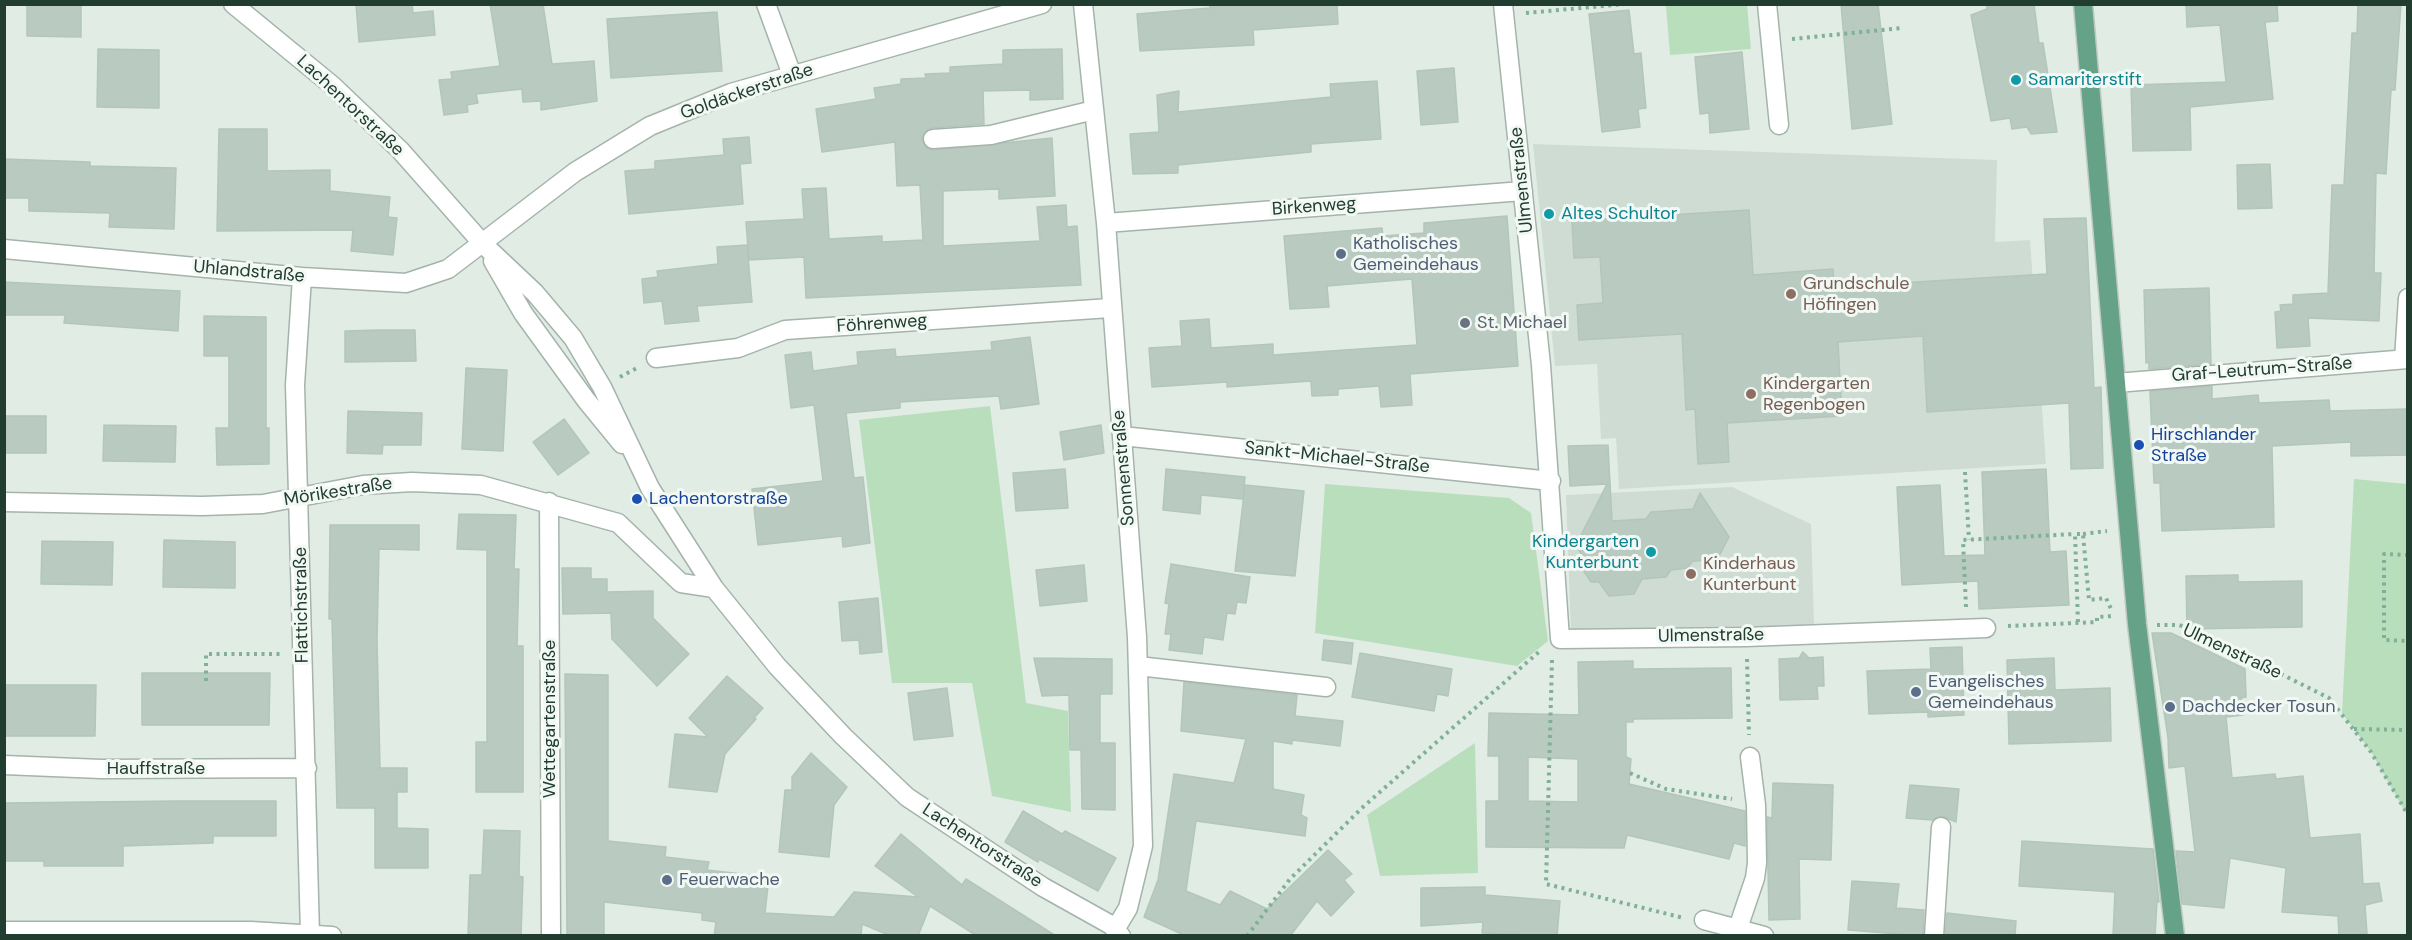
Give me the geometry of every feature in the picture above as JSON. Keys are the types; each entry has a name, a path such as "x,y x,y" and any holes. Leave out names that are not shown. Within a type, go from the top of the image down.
{"main road":[{"path":"2082,4 2137,624 2175,936"}],"street":[{"name":"Lachentorstraße","path":"232,4 333,86 400,150 483,244 535,293 573,338 602,387 653,493 714,588 777,666 843,736 907,796 1044,888 1118,932"},
{"path":"766,4 792,75"},
{"name":"Goldäckerstraße","path":"483,244 575,172 650,126 731,93 1042,4"},
{"name":"Sonnenstraße","path":"1083,4 1106,224 1110,308 1122,436 1138,666 1143,846 1128,908 1118,932"},
{"path":"1767,4 1779,125"},
{"name":"Ulmenstraße","path":"1504,10 1551,481 1560,639 1746,637 1986,628"},
{"path":"933,139 990,135 1094,110"},
{"name":"Birkenweg","path":"1106,224 1522,191"},
{"name":"Lachentorstraße","path":"483,244 523,313 586,399 636,458"},
{"name":"Uhlandstraße","path":"4,249 302,277 406,283 448,269 483,244"},
{"name":"Flattichstraße","path":"302,277 295,385 300,497 310,934"},
{"path":"2406,359 2408,298"},
{"name":"Föhrenweg","path":"649,361 738,348 785,330 1110,308"},
{"name":"Graf-Leutrum-Straße","path":"2116,382 2406,359"},
{"name":"Sankt-Michael-Straße","path":"1122,436 1551,481"},
{"name":"Mörikestraße","path":"4,502 202,506 263,504 363,485 412,482 481,485 618,523 681,583 714,588"},
{"name":"Wettegartenstraße","path":"549,502 551,936"},
{"path":"1138,666 1326,687"},
{"path":"1738,928 1755,878 1757,863 1756,806 1750,757"},
{"name":"Hauffstraße","path":"4,765 101,769 307,768"},
{"path":"1934,936 1941,827"},
{"path":"1704,920 1764,936"},
{"path":"4,931 332,936"}],"path":[{"path":"570,4 595,4"},
{"path":"1504,10 1625,4"},
{"path":"1770,41 1902,28"},
{"path":"616,379 649,361"},
{"path":"1965,472 1969,540"},
{"path":"2075,534 2078,622"},
{"path":"1967,628 1963,540 2084,534 2089,600 2106,598 2114,616 2097,616 2097,622 1986,628"},
{"path":"2408,555 2384,554 2384,640 2408,641"},
{"name":"Ulmenstraße","path":"2114,616 2114,623 2179,626 2191,629 2329,698 2371,752 2408,815"},
{"path":"1560,639 1552,658 1546,884 1691,919 1704,920"},
{"path":"1247,936 1290,879 1363,807 1546,647 1560,639"},
{"path":"206,681 206,654 304,654"},
{"path":"1746,657 1749,728"},
{"path":"2353,729 2408,730"},
{"path":"1630,773 1666,789 1729,798"}],"shaded area":[{"name":"Grundschule Höfingen","path":"1533,144 1997,160 1995,242 2030,240 2046,464 1619,489 1616,438 1601,439 1597,364 1555,366"},
{"name":"Kinderhaus Kunterbunt","path":"1732,487 1811,524 1814,625 1571,633 1566,495"}],"green space":[{"path":"1747,5 1751,49 1670,55 1666,6"},
{"path":"990,406 1026,703 1068,711 1071,812 992,796 972,683 892,683 859,420"},
{"path":"2354,479 2407,484 2407,815 2371,752 2342,713"},
{"path":"1325,484 1509,498 1531,513 1548,641 1517,666 1315,633"},
{"path":"1475,743 1478,873 1380,876 1367,815"}],"building":[{"path":"27,4 81,4 81,37 27,36"},
{"path":"356,4 412,4 413,13 433,11 435,35 359,42"},
{"path":"490,4 543,4 552,64 594,61 597,101 541,110 541,101 523,102 522,89 476,94 478,103 467,105 468,112 444,115 439,80 452,79 451,72 500,66"},
{"path":"1210,4 1337,4 1338,24 1253,30 1254,45 1140,51 1137,14 1210,8"},
{"path":"1841,4 1878,4 1892,124 1852,129"},
{"name":"Samariterstift","path":"1987,4 2034,4 2039,43 2043,43 2057,132 2031,134 2027,127 2012,129 2010,118 1991,121 1971,15 1987,9"},
{"path":"2186,4 2277,4 2278,21 2265,22 2273,99 2190,107 2191,150 2133,151 2131,85 2226,82 2220,25 2187,27"},
{"path":"2358,4 2401,4 2395,90 2391,90 2386,174 2376,173 2374,273 2381,273 2379,321 2308,318 2310,346 2277,348 2275,312 2281,311 2280,305 2293,304 2293,295 2328,293 2332,185 2344,185 2352,33 2357,33"},
{"path":"1629,10 1634,54 1641,53 1646,108 1638,109 1640,127 1602,132 1589,14"},
{"path":"717,12 722,71 611,78 607,19"},
{"path":"98,49 159,50 159,108 97,107"},
{"path":"1062,49 1063,99 1030,100 1030,90 983,91 984,124 932,128 923,134 922,140 928,149 934,150 1052,138 1055,196 999,199 999,189 943,191 943,246 1040,241 1037,207 1066,205 1067,227 1077,226 1081,285 806,298 804,257 749,260 746,222 804,219 802,189 826,188 829,239 882,236 882,242 923,240 920,185 897,186 895,142 822,152 816,109 876,99 874,88 901,84 901,79 926,78 925,74 950,73 950,67 1003,64 1003,50"},
{"path":"1742,52 1749,129 1710,133 1709,113 1700,114 1695,57"},
{"path":"1454,68 1458,122 1421,125 1417,71"},
{"path":"1377,81 1381,139 1311,144 1311,152 1178,165 1178,173 1133,174 1130,134 1159,132 1157,95 1179,91 1178,112 1331,97 1330,84"},
{"path":"219,129 267,129 267,171 330,170 330,191 390,197 388,217 397,218 393,255 351,251 353,230 217,231"},
{"path":"749,137 751,163 740,164 743,204 629,214 625,171 655,169 655,161 724,155 723,139"},
{"path":"4,159 90,162 90,166 176,168 174,229 109,227 110,213 29,211 29,198 4,198"},
{"path":"2270,164 2272,208 2238,209 2237,165"},
{"path":"1749,210 1753,275 1833,269 1834,287 2047,274 2044,219 2086,218 2094,388 2101,387 2103,468 2071,469 2069,403 1927,412 1923,336 1838,342 1842,416 1727,423 1729,462 1698,464 1695,409 1686,410 1682,334 1579,340 1577,305 1603,303 1600,257 1574,258 1572,221"},
{"path":"1507,216 1518,366 1410,374 1412,405 1381,407 1379,386 1338,389 1338,395 1312,396 1311,381 1227,387 1227,382 1152,387 1149,348 1182,346 1180,321 1209,319 1211,348 1273,344 1273,355 1417,345 1412,279 1327,286 1329,307 1290,309 1284,236 1382,228 1383,236 1424,233 1424,223"},
{"path":"747,245 752,302 697,306 699,321 665,324 662,301 644,303 642,279 658,277 657,271 718,264 717,247"},
{"path":"4,282 180,291 178,331 64,323 65,315 4,315"},
{"path":"2209,288 2211,364 2149,369 2149,362 2146,363 2144,290"},
{"path":"204,316 266,317 266,428 269,428 269,464 217,465 216,428 229,428 229,356 204,356"},
{"path":"415,330 416,361 345,362 345,331"},
{"path":"1030,337 1039,404 1001,409 999,396 900,402 900,408 846,413 854,478 863,477 870,543 843,547 842,536 758,545 752,489 823,481 814,405 791,408 785,355 811,352 813,371 858,365 857,352 895,349 896,357 992,350 991,342"},
{"path":"466,368 507,370 503,451 462,449"},
{"path":"2212,386 2212,399 2258,395 2259,403 2329,400 2330,411 2408,409 2408,455 2351,456 2351,442 2272,446 2274,527 2162,531 2160,483 2154,483 2150,391"},
{"path":"348,411 422,413 421,445 383,445 382,454 347,453"},
{"path":"4,416 46,416 46,453 4,453"},
{"path":"564,419 589,453 558,475 533,442"},
{"path":"104,425 176,426 175,462 103,461"},
{"path":"1101,425 1104,453 1064,460 1060,432"},
{"name":"Kindergarten Kunterbunt","path":"1608,445 1612,521 1646,519 1651,512 1693,509 1700,493 1729,537 1717,560 1693,561 1687,568 1671,570 1666,577 1642,579 1634,594 1609,596 1599,582 1591,582 1581,567 1584,559 1576,545 1607,484 1570,486 1568,446"},
{"path":"1065,469 1068,508 1016,511 1013,473"},
{"path":"1166,469 1245,477 1243,499 1201,495 1200,514 1163,510"},
{"path":"2046,469 2050,552 2066,551 2069,605 1979,609 1978,581 1902,585 1897,487 1940,485 1944,556 1985,555 1982,472"},
{"path":"1245,485 1304,491 1295,576 1235,571"},
{"path":"459,514 516,515 514,569 519,569 517,646 523,646 523,792 476,792 476,742 487,742 487,550 457,549"},
{"path":"330,525 419,525 419,550 379,549 377,640 380,768 407,768 407,792 397,792 397,828 428,829 428,868 375,868 375,808 337,808 332,619 329,619"},
{"path":"164,540 235,542 235,588 163,587"},
{"path":"42,541 113,542 112,585 41,584"},
{"path":"1171,564 1250,577 1246,603 1237,602 1235,614 1227,613 1223,640 1204,637 1202,654 1169,650 1171,634 1165,634 1169,604 1165,603"},
{"path":"1084,565 1087,601 1040,606 1036,570"},
{"path":"562,568 591,568 591,579 607,579 607,592 653,591 653,618 689,654 657,686 612,639 611,613 563,614"},
{"path":"2238,575 2238,582 2302,581 2302,627 2187,629 2186,576"},
{"path":"878,598 882,652 860,654 859,640 842,641 839,602"},
{"path":"2152,633 2171,633 2245,669 2246,697 2241,698 2243,715 2226,717 2232,778 2275,774 2276,779 2303,776 2310,838 2360,834 2363,884 2379,883 2382,901 2365,905 2367,934 2339,936 2338,916 2282,912 2286,868 2230,858 2224,908 2182,904 2176,851 2195,852 2185,766 2169,768 2168,738"},
{"path":"1324,640 1353,643 1351,664 1322,660"},
{"name":"Evangelisches Gemeindehaus","path":"1962,647 1964,715 1928,717 1928,712 1869,714 1867,671 1931,669 1930,648"},
{"path":"1803,652 1809,658 1823,657 1824,686 1817,686 1818,699 1780,700 1779,659 1799,658"},
{"path":"1360,653 1452,669 1448,696 1437,694 1434,711 1352,697"},
{"path":"1034,658 1112,659 1112,694 1100,694 1100,743 1115,743 1115,810 1082,809 1081,750 1070,750 1069,695 1042,696"},
{"path":"2054,658 2055,690 2110,688 2111,741 2009,744 2007,660"},
{"path":"1633,661 1633,669 1731,668 1732,718 1633,719 1633,722 1626,722 1626,757 1631,759 1629,784 1745,811 1745,846 1734,843 1729,859 1627,835 1624,848 1486,847 1486,801 1499,801 1499,756 1488,756 1489,713 1579,715 1578,662","holes":["1528,757 1578,759 1578,802 1528,801"]},
{"path":"142,673 270,673 269,725 142,725"},
{"path":"565,674 608,675 608,841 666,847 665,857 709,862 707,870 769,877 765,913 834,917 854,892 918,897 875,866 901,834 962,885 966,879 1056,936 977,936 930,906 918,936 891,936 862,924 861,936 714,936 716,922 702,920 702,913 604,902 604,936 567,936"},
{"path":"727,676 763,708 725,754 717,792 669,787 675,734 708,737 689,718"},
{"path":"1184,682 1297,695 1295,716 1343,721 1340,746 1292,740 1292,744 1273,741 1273,789 1304,795 1301,815 1307,818 1305,836 1196,821 1186,891 1220,905 1230,891 1267,909 1328,850 1352,874 1344,880 1354,892 1331,916 1317,901 1290,936 1186,936 1144,917 1158,880 1174,774 1234,783 1246,739 1181,731"},
{"path":"4,685 96,685 95,736 4,736"},
{"path":"947,688 953,736 914,740 908,693"},
{"path":"811,753 847,787 834,805 829,857 779,852 785,790 792,790 792,777"},
{"path":"1773,783 1833,785 1831,860 1799,859 1800,919 1769,920 1767,817 1772,818"},
{"path":"1910,785 1959,789 1956,822 1942,816 1932,820 1906,818"},
{"path":"276,801 276,836 213,836 213,843 123,846 123,866 44,866 44,861 4,861 4,803"},
{"path":"1023,811 1062,834 1065,831 1116,858 1098,891 1039,859 1038,862 1005,842"},
{"path":"484,830 520,831 519,876 523,877 521,936 468,936 470,875 482,875"},
{"path":"2022,841 2153,849 2159,902 2157,901 2155,936 2113,936 2115,892 2019,886"},
{"path":"1852,881 1899,884 1896,908 1924,910 1923,936 1848,930"},
{"path":"1485,887 1485,895 1560,901 1557,936 1482,933 1483,922 1421,926 1421,888"},
{"path":"1947,913 2016,921 2015,936 1945,936"}],"place":[{"name":"Samariterstift","path":"2016,80"},
{"name":"Altes Schultor","path":"1549,214"},
{"name":"Katholisches Gemeindehaus","path":"1341,254"},
{"name":"Grundschule Höfingen","path":"1791,294"},
{"name":"St. Michael","path":"1465,323"},
{"name":"Kindergarten Regenbogen","path":"1751,394"},
{"name":"Hirschlander Straße","path":"2139,445"},
{"name":"Lachentorstraße","path":"637,499"},
{"name":"Kindergarten Kunterbunt","path":"1651,552"},
{"name":"Kinderhaus Kunterbunt","path":"1691,574"},
{"name":"Evangelisches Gemeindehaus","path":"1916,692"},
{"name":"Dachdecker Tosun","path":"2170,707"},
{"name":"Feuerwache","path":"667,880"}]}
